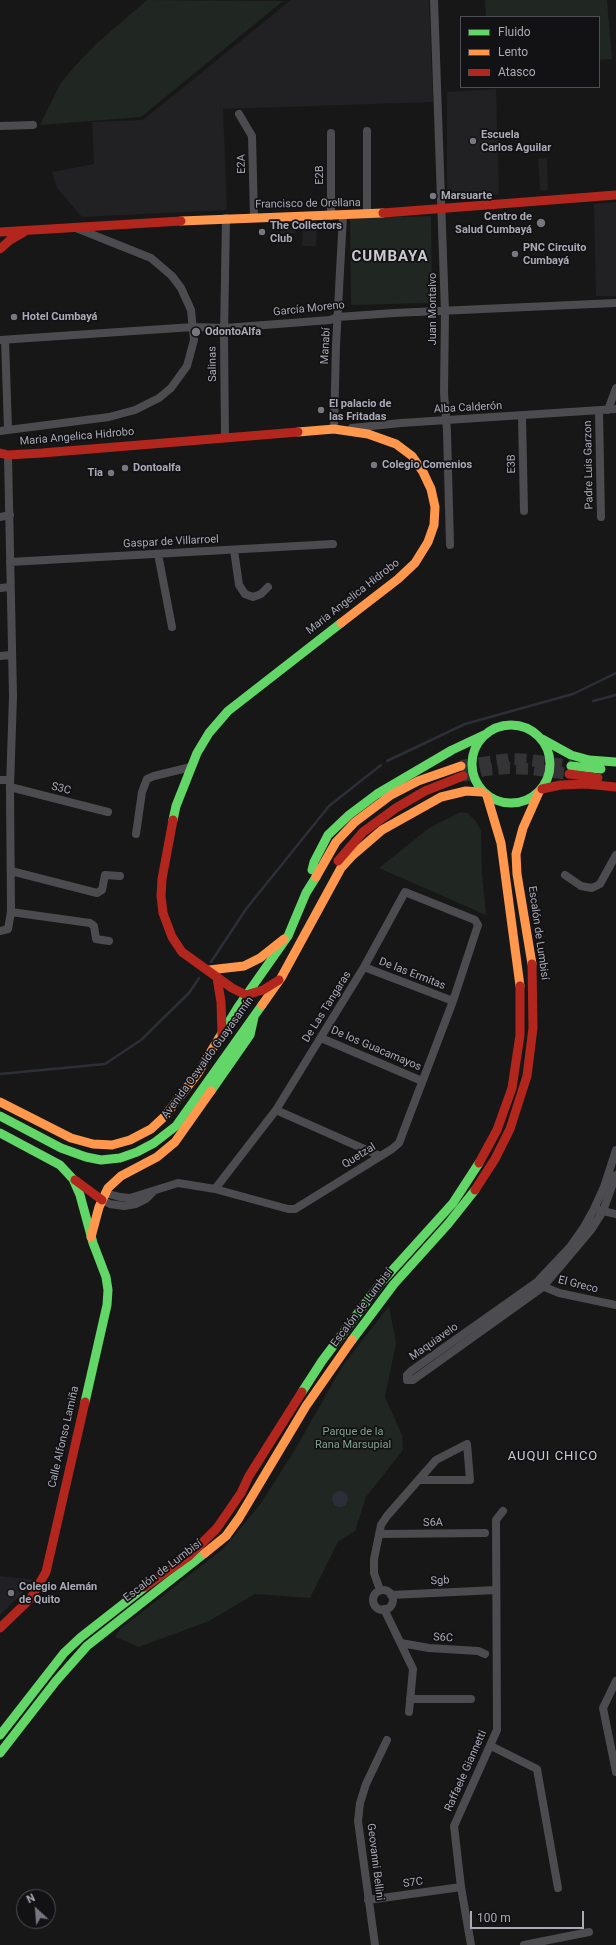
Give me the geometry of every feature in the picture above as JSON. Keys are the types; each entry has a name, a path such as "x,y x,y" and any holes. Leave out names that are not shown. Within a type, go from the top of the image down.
{"main road":[{"name":"Francisco de Orellana","path":"0,232 226,218 343,216 616,195"},
{"path":"0,249 10,240 26,231 34,230"},
{"name":"Maria Angelica Hidrobo","path":"4,454 337,430 381,437 396,444 412,456 423,472 431,489 435,507 434,525 428,542 415,563 398,579 228,711 209,733 197,753 176,806 162,878 161,896 166,925 182,952 217,978 246,995"},
{"path":"540,737 546,746 550,757 548,779 540,790 530,799 520,803 508,804 497,801 485,794 475,781 472,769 472,756 477,744 486,734 503,726 513,725 523,727 571,755 589,760 616,762"},
{"name":"Avenida Oswaldo Guayasamín","path":"306,893 314,862 328,835 349,815 377,794 438,758 486,734"},
{"name":"Avenida Oswaldo Guayasamín","path":"0,1102 71,1138 93,1144 112,1145 130,1140 151,1129 165,1116 198,1073 246,995 288,936 306,893 336,842 355,822 391,795 418,781 461,766"},
{"path":"616,770 570,770 616,780"},
{"name":"Avenida Oswaldo Guayasamín","path":"323,899 337,862 363,832 396,808 425,791 463,776"},
{"path":"540,790 562,785 586,784 616,787"},
{"name":"Escalón de Lumbisí","path":"0,1753 56,1681 88,1646 141,1602 177,1577 226,1536 239,1518 306,1406 332,1367 394,1284 474,1192 496,1159 510,1129 520,1102 527,1076 533,1028 533,973 517,874 516,854 523,828 540,790"},
{"name":"Avenida Oswaldo Guayasamín","path":"0,1116 61,1148 86,1158 101,1160 120,1158 138,1152 154,1142 176,1126 281,978 341,868 353,855 382,830 441,797 466,792 485,794"},
{"name":"Escalón de Lumbisí","path":"0,1735 64,1654 81,1637 124,1602 189,1556 217,1528 241,1493 249,1476 322,1361 379,1285 453,1203 472,1176 497,1130 512,1088 520,1035 520,976 501,843 485,794"},
{"path":"208,970 228,969 244,966 260,958 288,936"},
{"path":"217,978 221,1002 222,1034"},
{"path":"246,995 263,990 281,978"},
{"path":"91,1238 104,1196 121,1176 157,1156 175,1142 250,1035 254,1014"},
{"name":"Calle Alfonso Lamiña","path":"0,1133 60,1165 87,1190 104,1196"},
{"name":"Calle Alfonso Lamiña","path":"0,1628 31,1598 46,1572 107,1304 108,1284 91,1238 80,1195 73,1178"}],"street":[{"name":"Juan Montalvo","path":"434,0 442,208 445,312 444,393 451,515 450,545"},
{"name":"E2A","path":"239,114 252,136 254,217"},
{"path":"0,126 34,125"},
{"path":"366,214 367,131"},
{"name":"E2B","path":"331,133 331,216"},
{"name":"Manabí","path":"337,430 338,317 343,216"},
{"name":"Salinas","path":"226,218 226,438"},
{"path":"3,340 4,430 109,416 135,410 148,404 171,388 187,366 192,353 194,327 191,310 181,288 163,267 145,255 76,228"},
{"name":"García Moreno","path":"3,340 194,327 225,328 330,320 338,317 394,313 445,312 616,303"},
{"name":"Padre Luis Garzon","path":"612,410 616,388"},
{"name":"Alba Calderón","path":"337,430 446,420 612,410"},
{"name":"Padre Luis Garzon","path":"599,411 601,518"},
{"name":"E3B","path":"522,416 524,511"},
{"path":"0,931 8,929 11,912 10,783 13,696 11,655 10,515 4,454"},
{"path":"0,517 10,515"},
{"name":"Gaspar de Villarroel","path":"10,562 333,544"},
{"path":"234,550 239,585 245,594 253,597 261,594 268,587"},
{"path":"158,554 172,627"},
{"path":"0,588 10,587"},
{"path":"0,656 11,655"},
{"path":"136,834 142,792 147,779 191,767"},
{"name":"S3C","path":"0,780 108,812"},
{"path":"565,875 581,886 592,888 600,884 616,855"},
{"path":"11,871 97,893 102,890 105,875 120,876"},
{"name":"De Las Tangaras","path":"216,1190 276,1110 364,968 405,892 475,920"},
{"path":"11,912 90,923 94,926 96,939 109,941"},
{"name":"Quetzal","path":"104,1196 117,1205 136,1204 146,1199 152,1192 169,1184 178,1183 216,1190 288,1209 295,1209 392,1149 398,1143 453,1001 478,925 475,920"},
{"name":"De las Ermitas","path":"364,968 453,1001"},
{"name":"De los Guacamayos","path":"321,1038 422,1081"},
{"path":"276,1110 380,1156"},
{"name":"Maquiavelo","path":"616,1150 604,1187 584,1227 540,1285 411,1371 407,1375 407,1380 413,1380 540,1285 577,1249 603,1211 616,1175"},
{"path":"594,1209 616,1214"},
{"name":"El Greco","path":"540,1285 559,1293 616,1305"},
{"path":"380,1590 374,1573 374,1559 382,1525 387,1516 436,1460 467,1444 470,1480 420,1480"},
{"name":"Raffaele Giannetti","path":"471,1945 460,1887 454,1826 497,1730 492,1590 496,1520 502,1511"},
{"name":"S6A","path":"380,1534 485,1533"},
{"path":"380,1590 387,1591 391,1595 392,1604 384,1609 378,1608 373,1603 373,1596 380,1590"},
{"name":"Sgb","path":"391,1595 492,1590"},
{"path":"384,1609 413,1669 408,1712"},
{"name":"S6C","path":"400,1643 429,1648 478,1651 484,1654"},
{"path":"616,1681 604,1708 616,1772"},
{"path":"410,1699 471,1699"},
{"name":"Geovanni Bellini","path":"375,1945 358,1815 366,1784 387,1740"},
{"path":"491,1746 537,1769 558,1888"},
{"name":"S7C","path":"368,1900 460,1887"},
{"path":"524,1945 589,1932"}],"shaded area":[{"path":"291,0 429,0 433,102 223,109 227,210 82,217 57,188 52,172 94,164 92,122 143,120"},
{"name":"Escuela Carlos Aguilar","path":"496,89 499,194 453,197 447,190 447,92"},
{"path":"547,158 548,190 540,190 538,159"},
{"path":"616,202 616,296 596,296 594,204"},
{"path":"296,220 296,233 280,234 280,221"},
{"path":"303,221 317,221 316,246 302,246"},
{"path":"340,1491 347,1496 348,1499 343,1506 340,1507 333,1502 332,1499 337,1492"},
{"name":"Colegio Alemán de Quito","path":"0,1576 36,1580 0,1615"}],"green space":[{"path":"147,0 283,1 141,117 40,125 60,84 75,66 96,44"},
{"path":"485,0 607,0 612,59 600,60 600,16 486,16"},
{"path":"431,216 432,303 351,305 350,218"},
{"path":"461,812 468,813 477,823 481,831 482,874 486,915 379,868 429,828"},
{"name":"Parque de la Rana Marsupial","path":"389,1306 396,1343 385,1397 402,1435 403,1450 366,1497 355,1531 338,1542 310,1598 255,1594 209,1621 139,1647 115,1637 120,1629 223,1549 259,1506 293,1453 343,1365"}],"waterway":[{"path":"387,761 465,724 573,694 616,673"},
{"path":"593,701 616,695"},
{"path":"211,962 246,909 329,806 381,765"},
{"path":"0,1074 105,1064 141,1040 189,993 199,978"}],"tunnel":[{"path":"461,766 509,759 531,760 571,766"},
{"path":"463,776 485,770 508,768 531,769 569,774"}],"traffic: fast":[{"path":"173,820 176,806 197,753 209,733 228,711 341,623"},
{"path":"511,725 526,728 539,736 547,749 550,764 547,779 539,792 526,800 511,803 496,800 483,792 475,779 472,764 475,749 483,736 496,728 511,725"},
{"path":"312,870 314,862 328,835 349,815 377,794 452,750 486,734"},
{"path":"542,739 571,755 589,760 616,762"},
{"path":"571,766 601,769"},
{"path":"219,1038 238,1007 288,936 306,893 316,877"},
{"path":"0,1116 61,1148 86,1157 101,1160 120,1158 137,1152 154,1143 176,1126 262,1005"},
{"path":"211,1091 250,1035 254,1017"},
{"path":"0,1133 60,1165 73,1179 80,1195 93,1243 106,1277 108,1290 107,1305 85,1402"},
{"path":"302,1392 322,1361 379,1285 453,1203 479,1163"},
{"path":"352,1340 394,1284 448,1224 475,1190"},
{"path":"0,1753 56,1681 87,1646 205,1553"},
{"path":"0,1735 64,1653 81,1637 145,1587"}],"traffic: slow":[{"path":"181,221 383,213"},
{"path":"298,432 334,429 368,434 396,444 412,456 423,472 431,489 435,507 434,525 428,542 415,563 398,579 341,623"},
{"path":"316,877 336,842 355,822 391,795 418,781 461,766"},
{"path":"262,1005 281,978 341,868 353,855 382,830 441,797 466,791 482,792"},
{"path":"532,964 517,874 516,854 523,828 539,792"},
{"path":"487,796 501,843 520,986"},
{"path":"209,970 244,966 260,958 284,939"},
{"path":"0,1102 71,1138 93,1144 112,1145 130,1140 151,1129 165,1116 198,1073 219,1038"},
{"path":"91,1237 99,1207 108,1188 121,1176 157,1157 175,1142 211,1091"},
{"path":"205,1553 226,1536 239,1518 306,1406 352,1340"}],"traffic: jam":[{"path":"383,213 616,195"},
{"path":"0,232 181,221"},
{"path":"0,249 10,240 24,232"},
{"path":"0,453 8,455 42,453 298,432"},
{"path":"569,774 598,778"},
{"path":"338,861 363,832 396,808 425,791 463,776"},
{"path":"542,789 561,785 586,784 616,787"},
{"path":"173,820 162,879 161,896 163,913 172,937 182,952 232,988 246,995 263,990 279,980"},
{"path":"475,1190 495,1159 510,1129 527,1076 533,1028 532,964"},
{"path":"217,978 221,1002 222,1034"},
{"path":"479,1163 497,1130 512,1088 520,1035 520,986"},
{"path":"75,1180 102,1200"},
{"path":"145,1587 189,1556 217,1528 241,1493 249,1476 302,1392"},
{"path":"0,1628 31,1598 46,1572 85,1402"}],"place":[{"name":"Escuela Carlos Aguilar","path":"473,141"},
{"name":"Marsuarte","path":"433,196"},
{"name":"Centro de Salud Cumbayá","path":"541,223"},
{"name":"The Collectors Club","path":"262,232"},
{"name":"PNC Circuito Cumbayá","path":"515,254"},
{"name":"Hotel Cumbayá","path":"14,317"},
{"name":"OdontoAlfa","path":"196,332"},
{"name":"El palacio de las Fritadas","path":"321,410"},
{"name":"Colegio Comenios","path":"374,465"},
{"name":"Dontoalfa","path":"125,468"},
{"name":"Tia","path":"111,473"},
{"name":"Colegio Alemán de Quito","path":"11,1593"}],"district":[{"name":"CUMBAYA","path":"390,257"},
{"name":"AUQUI CHICO","path":"553,1457"}]}
